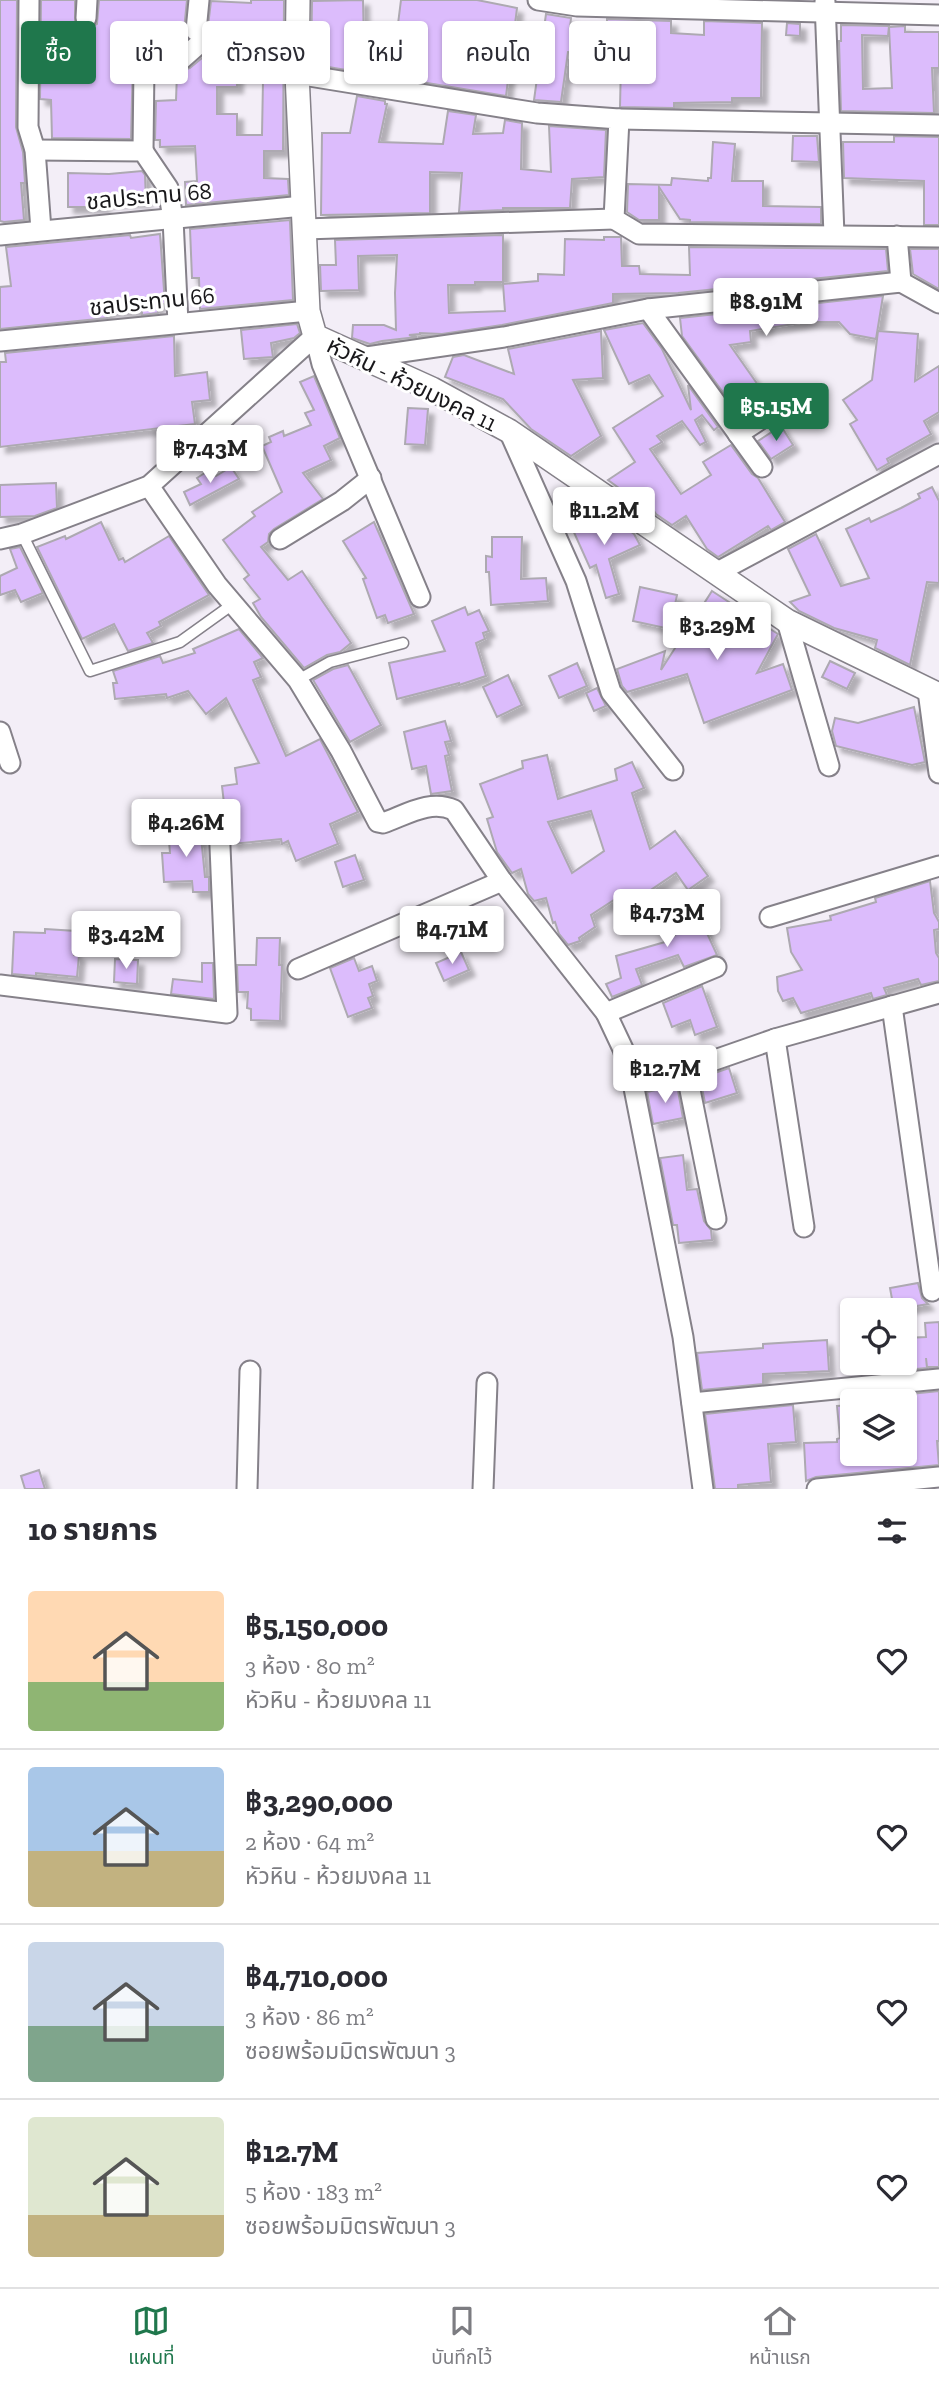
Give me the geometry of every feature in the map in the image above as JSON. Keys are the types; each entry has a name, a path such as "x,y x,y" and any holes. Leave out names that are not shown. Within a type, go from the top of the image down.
{"street":[{"path":"29,0 28,127 35,150 41,230"},
{"path":"178,323 173,219 168,188 143,151 144,65 150,69 181,59 197,37 200,0"},
{"name":"หัวหิน - ห้วยมงคล 11","path":"298,0 298,21"},
{"path":"538,0 577,6 826,7 939,15"},
{"path":"826,7 828,124 834,235"},
{"path":"330,79 537,113 619,119 939,125"},
{"name":"หัวหิน - ห้วยมงคล 11","path":"297,84 308,311 315,335 432,389 509,431 787,621 934,693"},
{"path":"614,219 619,119"},
{"path":"35,150 143,151"},
{"name":"ชลประทาน 68","path":"0,235 303,206"},
{"path":"305,229 614,219 639,234 939,237"},
{"path":"897,236 901,282"},
{"path":"360,358 504,337 648,309 901,282 939,303"},
{"path":"648,309 762,467"},
{"name":"ชลประทาน 66","path":"0,341 308,311"},
{"path":"0,539 22,534 149,486 315,335 322,364 420,597"},
{"path":"738,434 798,395"},
{"path":"509,431 576,581 611,692 673,770"},
{"path":"716,573 939,454"},
{"path":"280,539 342,501 371,478"},
{"path":"149,486 218,585 298,680 341,751 378,822 383,823 433,804 454,810 502,881 606,1013 623,1049 633,1083 683,1337 703,1489"},
{"path":"787,621 829,766"},
{"path":"934,693 939,773"},
{"path":"0,732 10,763"},
{"path":"0,985 227,1013 219,823"},
{"path":"770,917 939,866"},
{"path":"298,969 502,881"},
{"path":"606,1013 716,967"},
{"path":"633,1083 686,1070 775,1039 939,993"},
{"path":"892,1006 932,1291"},
{"path":"775,1039 804,1227"},
{"path":"686,1070 716,1219"},
{"path":"247,1489 250,1371"},
{"path":"692,1403 939,1379"},
{"path":"483,1489 487,1383"},
{"path":"817,1489 939,1477"}],"lane":[{"path":"22,534 90,671 180,642 233,604"},
{"path":"298,680 330,662 403,643"}],"building":[{"path":"0,0 17,0 16,127 23,152 25,183 21,183 24,220 4,222 0,221"},
{"path":"41,0 75,0 75,21 41,21"},
{"path":"99,0 187,0 185,21 110,21 110,84 132,84 131,139 52,138 51,100 40,99 40,84 96,84 96,25"},
{"path":"251,0 284,0 284,21 209,21 211,1 251,3"},
{"path":"363,0 363,21 344,21 344,70 330,67 330,21 312,21 312,1"},
{"path":"401,0 477,0 517,8 515,21 442,21 442,84 508,84 506,96 428,83 428,21 398,21"},
{"path":"546,14 571,18 561,102 534,100 536,84 555,84 555,21 545,21"},
{"path":"607,19 671,21 671,33 704,35 704,21 762,23 761,98 732,98 732,102 674,103 674,108 620,107 621,84 656,84 656,21"},
{"path":"787,23 800,24 800,36 786,35"},
{"path":"841,25 889,26 888,36 862,35 863,89 892,88 889,27 905,26 905,32 939,32 939,68 932,68 934,113 841,111"},
{"path":"202,58 202,84 237,84 237,87 217,87 217,114 237,114 237,135 262,135 263,84 283,84 283,151 264,151 264,178 288,179 289,195 186,205 185,182 197,181 195,146 160,147 160,140 155,140 156,101 176,100 177,84 188,84 190,68"},
{"path":"357,96 385,101 387,104 379,142 443,144 448,111 476,115 473,134 503,133 505,120 522,123 521,169 551,172 549,126 606,130 604,177 572,179 570,208 503,208 459,212 462,173 430,172 430,213 321,215 322,133 350,133"},
{"path":"793,136 817,136 819,162 792,161"},
{"path":"894,136 939,137 939,225 924,225 924,181 844,178 843,142 894,142"},
{"path":"713,142 735,144 732,181 763,181 763,206 821,207 821,224 690,222 680,219 659,187 659,220 639,220 627,212 628,184 671,185 672,178 708,181 708,178 711,178"},
{"path":"142,171 145,175 146,201 104,202 104,207 68,207 68,173 109,174"},
{"path":"290,220 293,300 200,309 199,278 192,278 190,229"},
{"path":"160,234 165,304 157,304 158,313 142,315 142,310 107,311 107,318 0,329 0,287 11,286 6,247"},
{"path":"503,235 503,282 448,285 449,313 505,311 503,284 538,281 538,274 564,275 565,239 604,240 604,237 621,237 622,266 639,266 640,274 690,275 689,247 886,249 888,271 678,293 613,294 613,303 502,325 442,334 420,333 409,335 417,337 370,344 352,338 353,325 384,325 396,330 397,255 358,256 359,290 321,291 320,265 336,265 335,240"},
{"path":"910,249 939,249 939,289 913,274"},
{"path":"883,296 876,339 850,334 839,322 806,322 750,331 751,342 730,345 765,395 738,413 682,336 680,318"},
{"path":"643,323 662,349 691,410 688,385 718,427 714,430 702,415 695,420 706,442 700,445 682,421 657,436 662,442 650,449 681,494 711,475 703,462 731,445 752,474 758,478 785,522 771,530 768,526 718,557 707,549 686,516 672,525 652,508 649,510 608,480 635,462 613,428 663,396 649,375 629,384 604,330"},
{"path":"297,324 300,333 294,338 271,343 273,357 244,359 241,330"},
{"path":"601,331 603,378 573,380 601,436 571,456 531,429 503,399 445,377 453,357 464,355 514,374 508,349"},
{"path":"878,331 918,334 915,381 939,366 939,412 924,421 931,434 887,459 889,463 877,470 850,424 857,420 843,400 872,380"},
{"path":"174,336 175,376 207,372 210,400 192,402 195,424 0,447 0,362 6,362 5,353"},
{"path":"314,376 340,438 324,446 331,460 303,473 323,499 274,529 269,534 268,542 261,547 288,580 302,571 351,643 340,652 327,655 304,668 261,617 253,603 260,599 244,579 249,575 223,540 255,516 252,512 282,492 262,446 271,442 269,437 283,431 284,436 311,425 305,413 314,410 300,382"},
{"path":"408,408 428,409 425,445 405,444"},
{"path":"781,426 793,445 771,459 758,441"},
{"path":"231,467 239,479 190,505 184,492 201,484 197,478 211,469 216,476"},
{"path":"56,483 57,508 35,516 0,517 0,485"},
{"path":"932,487 939,501 939,583 927,582 910,665 875,648 877,640 834,628 799,611 790,602 810,595 788,549 816,534 841,586 869,578 846,529 869,518 871,522 901,508 920,498 918,494"},
{"path":"605,513 634,534 640,545 609,559 619,594 606,598 596,565 590,568 572,528"},
{"path":"101,522 119,560 123,558 125,562 169,536 209,595 159,622 161,626 147,633 153,643 128,651 114,624 82,639 37,547 65,536 66,539"},
{"path":"374,522 414,614 388,623 385,615 377,618 363,579 366,578 343,541"},
{"path":"492,537 522,537 521,579 546,578 548,601 491,605 486,556 492,557"},
{"path":"20,547 43,593 21,602 15,590 0,595 0,576 17,568 10,549"},
{"path":"640,587 677,595 670,629 633,621"},
{"path":"712,591 778,634 757,673 783,664 792,690 704,723 687,674 627,692 622,686 617,669 665,651 661,670 677,645 701,636 685,633"},
{"path":"465,607 468,615 479,610 489,631 483,633 485,639 476,643 486,676 397,699 389,663 445,651 432,621"},
{"path":"239,629 263,658 254,662 261,677 253,680 286,756 320,739 358,812 330,824 338,844 296,861 288,841 282,844 281,839 232,844 231,822 225,812 222,786 237,784 235,768 259,763 226,698 206,714 188,691 167,698 166,694 115,699 113,683 117,683 113,671 160,656 163,663 195,653 193,649"},
{"path":"830,661 855,673 847,689 822,677"},
{"path":"577,663 587,686 559,698 549,676"},
{"path":"348,665 381,725 350,742 313,680 333,669"},
{"path":"508,675 522,705 497,717 483,687"},
{"path":"597,688 606,706 594,711 586,693"},
{"path":"914,707 925,762 912,765 836,746 832,731 835,718 858,723"},
{"path":"445,721 451,741 445,742 449,755 445,756 452,791 431,794 426,766 412,769 404,732"},
{"path":"547,755 558,799 617,780 615,769 632,762 644,788 632,793 650,849 675,831 708,876 688,890 676,873 630,904 623,894 591,915 595,927 579,938 580,941 568,945 559,934 555,922 553,923 546,898 534,901 528,894 521,869 512,873 497,852 487,819 493,817 480,784 523,768 522,761","holes":["591,811 604,851 572,873 548,822"]},
{"path":"200,827 209,892 193,892 192,881 164,882 162,853 170,853 168,829"},
{"path":"355,855 364,880 343,887 335,862"},
{"path":"930,881 934,913 939,922 939,929 934,930 939,958 939,981 921,985 918,979 884,988 887,995 873,999 871,993 801,1013 793,998 783,1001 778,991 777,977 802,970 791,952 787,928 831,920 830,916 876,902 875,898"},
{"path":"697,904 700,918 717,955 684,967 678,955 636,969 642,985 612,997 606,984 621,978 616,956 665,942 664,939 675,935 669,910"},
{"path":"45,929 76,931 74,955 79,955 77,977 36,973 36,976 12,974 14,932 45,933"},
{"path":"257,938 280,938 280,1021 251,1020 251,1009 247,1008 248,992 238,992 237,965 256,965"},
{"path":"461,952 469,970 444,981 436,963"},
{"path":"354,958 359,971 372,966 377,981 369,984 373,996 368,998 372,1008 348,1017 330,968"},
{"path":"115,959 138,960 137,984 114,982"},
{"path":"202,963 213,963 214,999 171,994 173,979 202,982"},
{"path":"702,986 717,1027 695,1035 690,1020 672,1027 663,1003"},
{"path":"729,1068 737,1093 705,1103 700,1078"},
{"path":"677,1085 683,1118 653,1124 647,1092"},
{"path":"683,1155 687,1190 697,1189 704,1221 711,1230 712,1240 679,1243 660,1158"},
{"path":"918,1283 922,1298 928,1304 917,1306 917,1298 892,1298 890,1288"},
{"path":"939,1322 939,1367 927,1367 926,1358 927,1368 917,1369 917,1337 926,1337 925,1323"},
{"path":"827,1340 829,1371 763,1374 763,1384 702,1390 697,1353 763,1348 763,1344"},
{"path":"939,1391 939,1465 816,1477 806,1481 804,1443 837,1442 840,1438 840,1466 917,1466 917,1393"},
{"path":"793,1405 796,1442 768,1444 771,1482 738,1485 738,1489 715,1489 705,1414"},
{"path":"837,1406 840,1406 840,1438"},
{"path":"39,1470 45,1489 25,1489 21,1476"}]}
